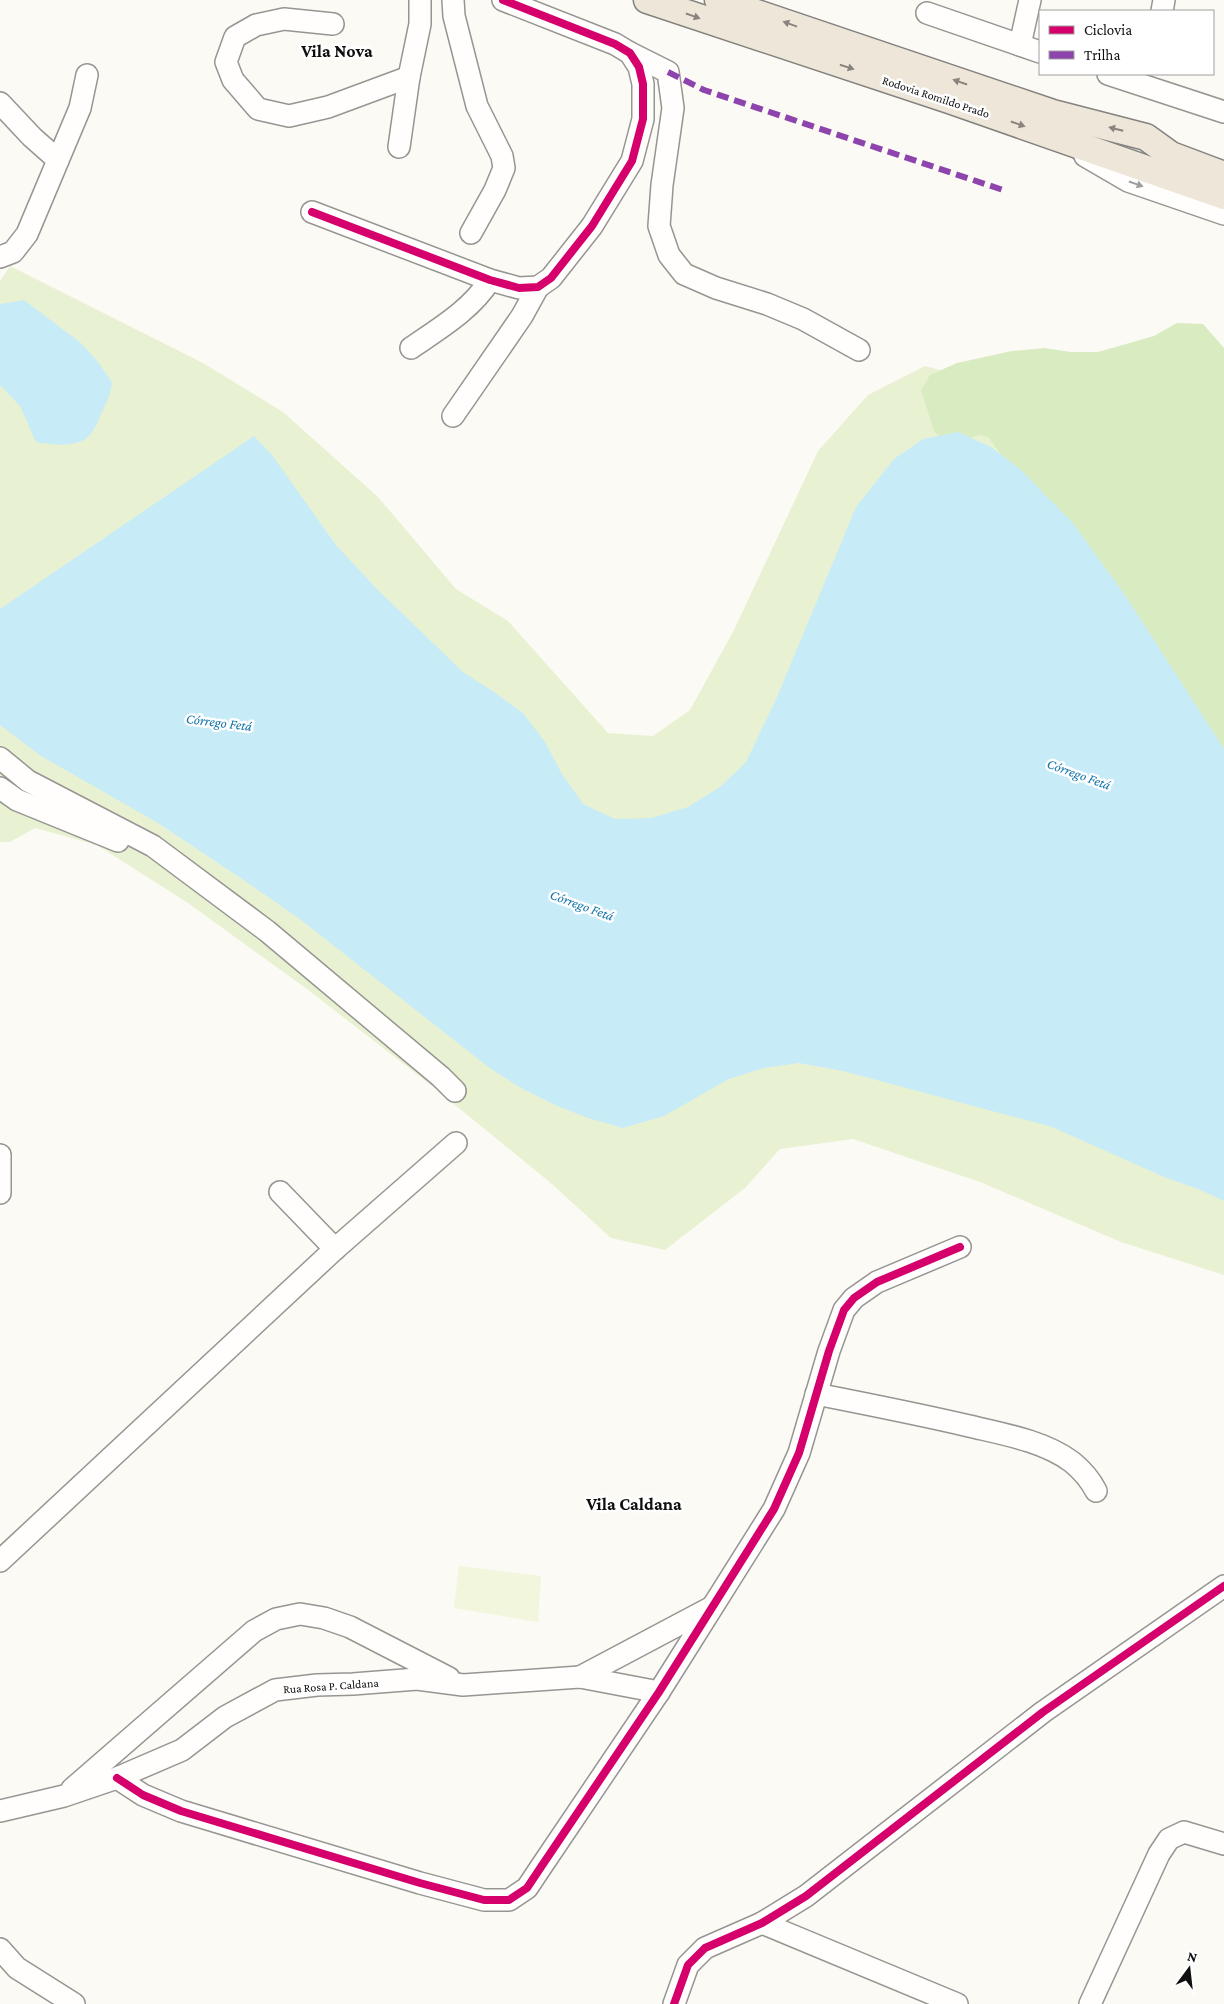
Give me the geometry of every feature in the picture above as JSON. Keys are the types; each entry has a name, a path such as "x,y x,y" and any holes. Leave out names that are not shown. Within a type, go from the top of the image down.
{"main road":[{"name":"Rodovia Romildo Prado","path":"647,0 1224,196"},
{"name":"Rodovia Romildo Prado","path":"718,0 1053,113 1146,137 1171,155 1224,175"},
{"path":"1146,137 1224,164"}],"street":[{"path":"398,147 420,24 420,0"},
{"path":"453,0 454,16 477,106 502,156 504,168 495,190 470,233"},
{"path":"503,0 615,44 668,72 672,108 662,185 660,226 669,255 684,274 716,288 767,304 803,319 859,350"},
{"path":"1020,45 1030,0"},
{"path":"927,14 1039,52"},
{"path":"333,24 284,19 256,25 234,37 226,62 233,80 258,109 289,116 328,107 409,77"},
{"path":"453,416 522,316 538,287 551,278 592,226 632,161 643,119 643,84 639,67 630,53"},
{"path":"0,257 13,252 27,234 80,108 87,75"},
{"path":"1115,75 1149,80 1224,112"},
{"path":"0,103 58,160"},
{"path":"1048,135 1128,181 1224,214"},
{"path":"312,212 490,280 519,288 538,287"},
{"path":"411,348 465,310 480,296 490,280"},
{"path":"0,758 28,781 153,846 267,931 456,1091"},
{"path":"0,788 18,800 185,870"},
{"path":"0,1561 334,1249 456,1143"},
{"path":"0,1155 0,1193"},
{"path":"280,1192 334,1249"},
{"path":"118,1778 143,1795 181,1811 484,1900 509,1900 527,1888 659,1692 774,1509 799,1452 829,1351 844,1310 854,1298 878,1282 960,1247"},
{"path":"816,1394 994,1432 1040,1446 1071,1461 1088,1476 1096,1491"},
{"path":"674,2004 688,1966 705,1948 762,1923 806,1896 1043,1712 1224,1586"},
{"path":"580,1677 713,1606"},
{"path":"64,1796 254,1631 276,1619 300,1614 350,1627 463,1685"},
{"name":"Rua Rosa P. Caldana","path":"0,1811 64,1796 118,1778 182,1750 225,1717 275,1690 317,1684 353,1684 417,1679 463,1685 580,1677 659,1692"},
{"path":"1090,2004 1159,1854 1169,1839 1184,1832 1224,1844"},
{"path":"762,1923 957,2004"},
{"path":"0,1949 17,1968 74,2004"}],"green space":[{"path":"10,266 203,363 283,412 378,497 456,589 508,621 608,733 653,736 690,710 734,630 818,451 868,395 925,366 1017,391 1224,611 1224,1275 1121,1242 980,1182 853,1139 780,1149 745,1188 665,1250 611,1238 552,1184 427,1082 307,989 188,903 97,845 35,828 10,842 0,842 0,281"},
{"path":"1177,323 1203,324 1224,348 1224,785 1059,533 988,437 979,435 949,446 934,431 921,390 930,375 957,363 1012,351 1044,348 1071,352 1098,352 1154,336"},
{"path":"459,1566 541,1576 538,1622 454,1608"}],"water":[{"path":"24,300 81,343 112,382 111,390 95,428 84,440 71,444 56,445 36,442 20,406 0,385 0,304"},
{"name":"Córrego Fetá","path":"958,432 991,447 1020,469 1072,522 1125,595 1224,749 1224,1201 1164,1177 1052,1127 843,1071 799,1063 764,1068 729,1079 664,1116 623,1128 588,1118 555,1105 523,1089 491,1069 301,920 158,823 41,756 0,725 0,609 254,436 272,455 336,545 378,590 463,672 523,713 545,742 562,774 583,804 615,819 651,818 688,807 720,787 746,762 777,697 856,507 894,459 923,439"}],"marked path":[{"path":"668,72 704,90 1003,190"}],"cycle path":[{"path":"312,212 490,280 519,288 538,287 551,278 592,226 632,161 643,119 643,84 639,67 630,53 615,44 503,0"},
{"path":"117,1778 143,1795 181,1811 420,1883 484,1900 509,1900 527,1888 659,1692 774,1509 799,1453 829,1351 844,1310 854,1298 877,1282 960,1247"},
{"path":"674,2004 688,1965 705,1948 762,1923 806,1896 1043,1712 1224,1586"}],"district":[{"name":"Vila Nova","path":"337,51"},
{"name":"Vila Caldana","path":"634,1504"}]}
